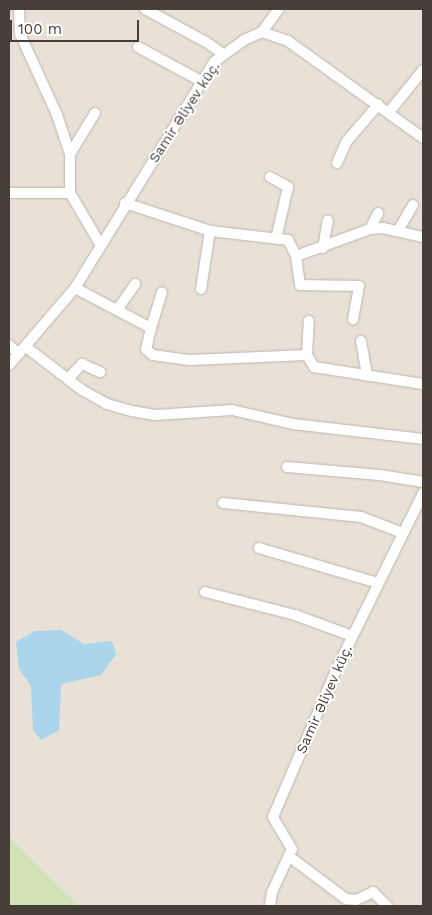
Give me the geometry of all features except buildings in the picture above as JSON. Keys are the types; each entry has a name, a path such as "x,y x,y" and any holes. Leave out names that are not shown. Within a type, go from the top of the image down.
{"street":[{"path":"18,9 20,34 57,115 70,154 70,193 100,244"},
{"path":"145,9 206,42 223,54"},
{"path":"279,9 262,32 277,36 300,48 423,138"},
{"name":"Samir Əliyev küç.","path":"9,365 75,288 100,244 201,81 223,54 262,32"},
{"path":"138,47 201,81"},
{"path":"389,112 423,70"},
{"path":"337,163 347,141 378,105"},
{"path":"70,154 95,113"},
{"path":"270,177 288,187 276,238"},
{"path":"9,193 70,193"},
{"path":"125,203 210,231 276,238 291,242 296,256 297,282 300,285 321,288 354,284 359,286 352,319"},
{"path":"398,231 413,205"},
{"path":"370,229 378,212"},
{"path":"324,248 328,220"},
{"path":"296,256 324,248 370,229 398,231 423,237"},
{"path":"201,289 210,231"},
{"path":"117,310 135,284"},
{"path":"75,288 151,328"},
{"path":"162,293 146,348 154,355 190,360 307,355"},
{"path":"309,321 307,355 314,367 423,384"},
{"path":"361,341 367,375"},
{"path":"9,345 23,350 107,404 132,412 155,415 232,410 294,424 423,439"},
{"path":"68,379 82,364 100,372"},
{"path":"287,467 380,474 423,482"},
{"name":"Samir Əliyev küç.","path":"290,857 290,843 273,816 352,636 423,493"},
{"path":"223,503 360,518 403,533"},
{"path":"258,548 378,583"},
{"path":"205,592 296,615 352,636"},
{"path":"270,906 272,892 290,857 346,900 356,900 373,892 386,906"}],"shaded area":[{"path":"9,9 423,9 423,906 9,906"}],"green space":[{"path":"9,837 41,869 79,906 9,906"}],"water":[{"path":"61,630 84,644 112,641 116,654 101,675 61,684 59,730 41,740 33,730 31,686 19,669 16,642 35,631"}]}
